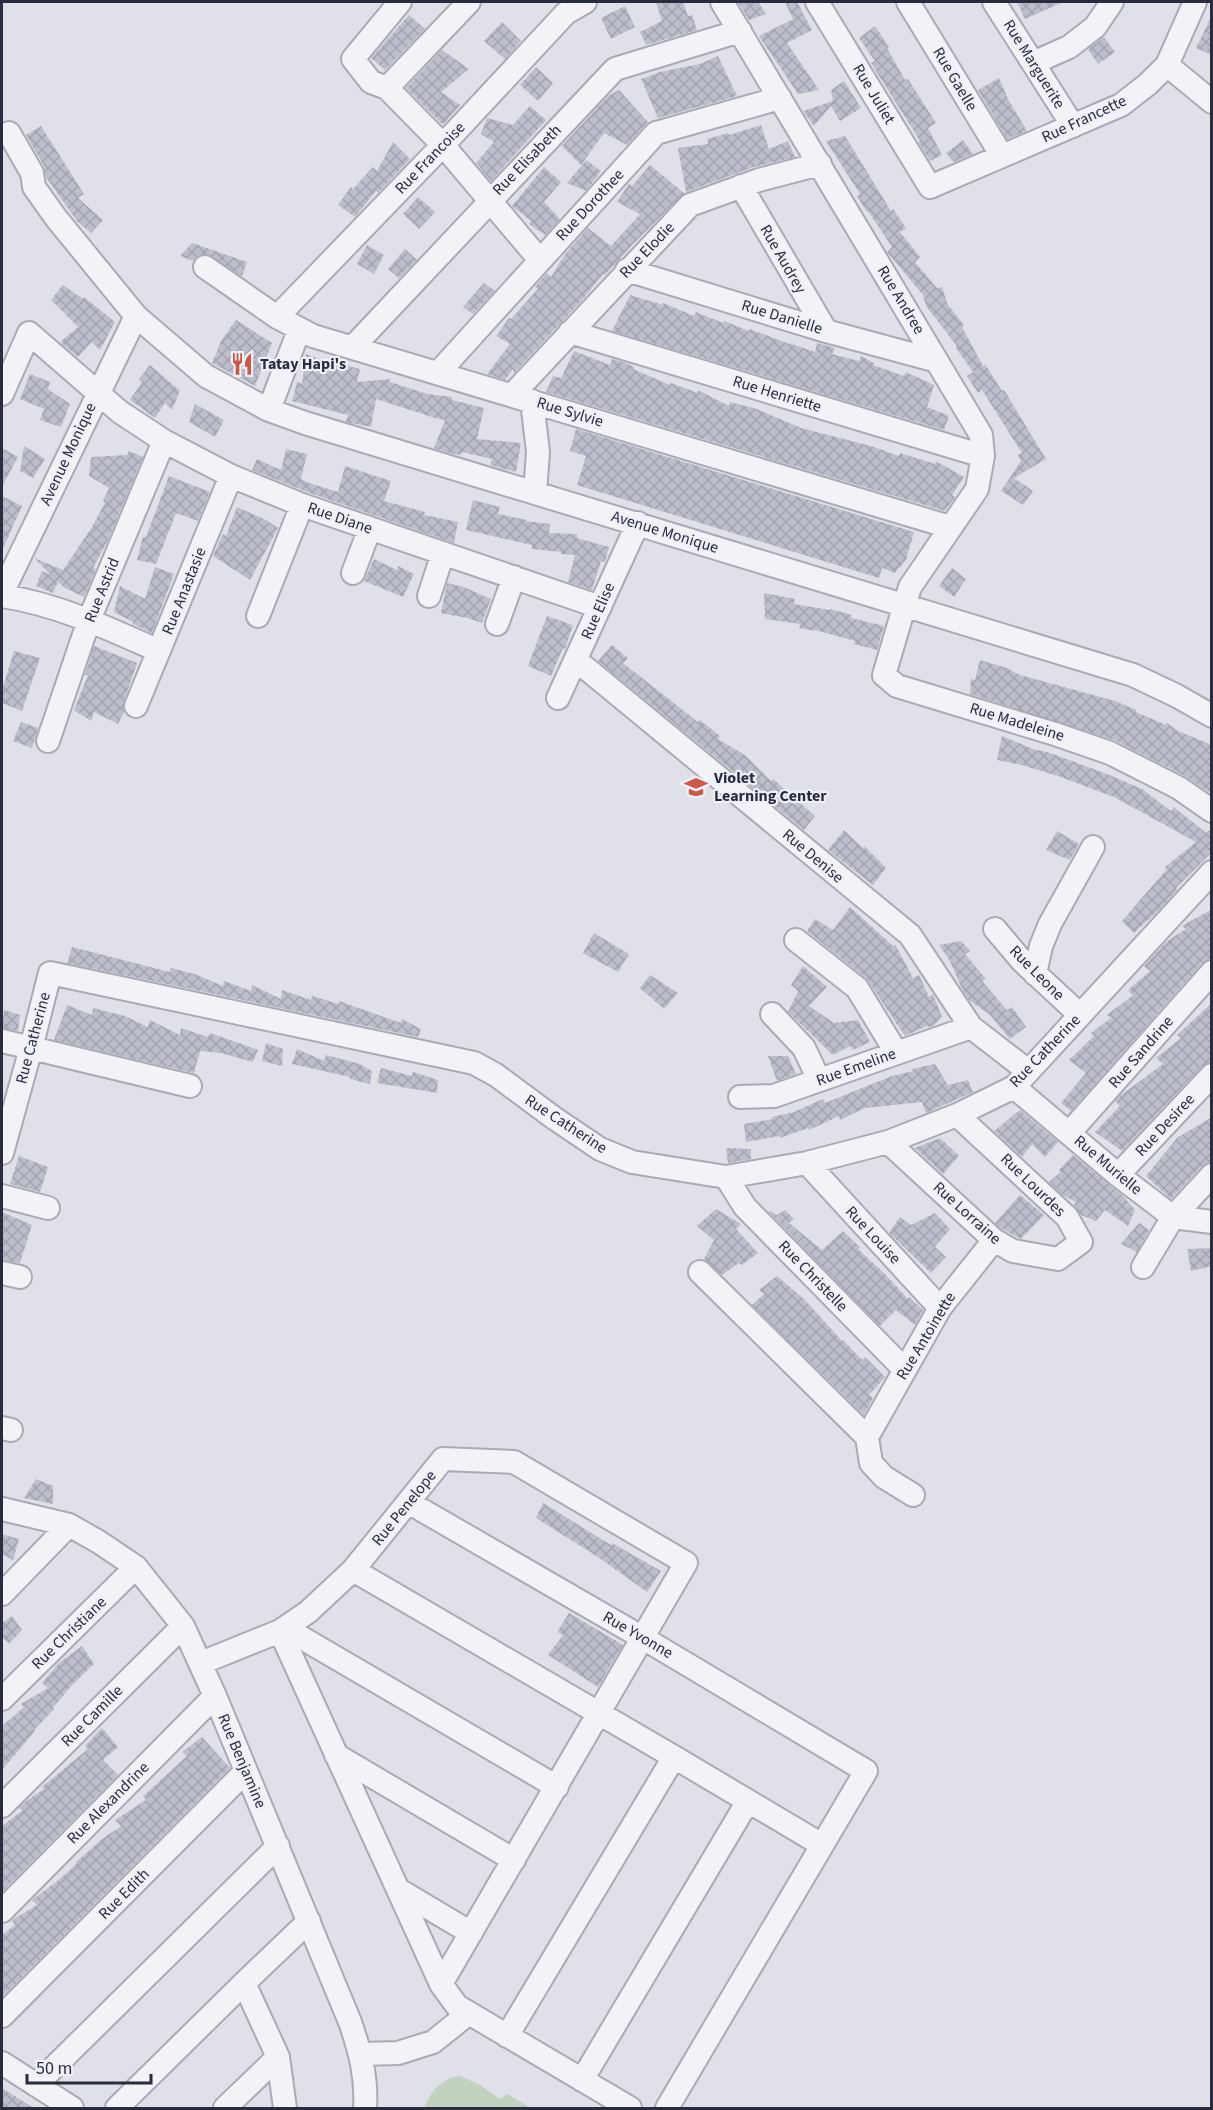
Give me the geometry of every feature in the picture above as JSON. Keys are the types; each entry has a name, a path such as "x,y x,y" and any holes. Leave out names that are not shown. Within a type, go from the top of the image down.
{"street":[{"path":"400,2 353,59 371,82 387,88 443,145 539,259"},
{"path":"387,88 469,2"},
{"name":"Rue Francoise","path":"277,317 443,145 566,13 585,2"},
{"name":"Rue Andree","path":"722,2 981,435 983,456 977,489 910,586 904,605"},
{"name":"Rue Juliet","path":"817,2 930,187"},
{"name":"Rue Gaelle","path":"908,2 1002,156"},
{"name":"Rue Marguerite","path":"994,2 1073,126"},
{"path":"1034,63 1069,47 1095,27 1112,2"},
{"name":"Rue Francette","path":"930,187 1121,105 1148,84 1167,65 1195,2"},
{"name":"Rue Elisabeth","path":"352,348 489,200 615,69 740,31"},
{"path":"1167,65 1212,102"},
{"name":"Rue Dorothee","path":"438,373 539,259 657,133 780,98"},
{"name":"Avenue Monique","path":"9,133 32,173 34,187 45,203 92,265 136,316 206,376 269,410 1133,675 1212,716"},
{"name":"Rue Elodie","path":"522,398 570,332 690,205 759,180 820,164"},
{"name":"Rue Audrey","path":"741,186 826,331"},
{"name":"Rue Sylvie","path":"205,267 277,317 300,330 352,348 950,527"},
{"name":"Rue Danielle","path":"627,270 826,331 937,361"},
{"name":"Avenue Monique","path":"2,594 136,316"},
{"path":"269,410 300,330"},
{"name":"Rue Henriette","path":"570,332 983,456"},
{"name":"Rue Diane","path":"2,394 29,333 120,412 164,441 231,476 302,505 600,607"},
{"path":"522,398 538,452 535,493"},
{"name":"Rue Astrid","path":"48,741 89,620 164,441"},
{"name":"Rue Anastasie","path":"136,705 231,476"},
{"path":"258,616 302,505"},
{"name":"Rue Elise","path":"558,698 638,524"},
{"path":"353,573 370,528"},
{"path":"429,596 443,553"},
{"path":"497,624 514,577"},
{"path":"2,594 89,620 159,651"},
{"name":"Rue Madeleine","path":"904,605 884,675 897,686 1110,753 1179,788 1212,811"},
{"name":"Rue Denise","path":"576,660 910,936 971,1027 1021,1079"},
{"path":"1035,974 1041,946 1050,924 1093,847"},
{"name":"Rue Catherine","path":"2,1153 50,973 474,1063 496,1075 600,1149 632,1162 726,1177 807,1163 888,1142 957,1115 1021,1079 1212,872"},
{"name":"Rue Leone","path":"995,929 1022,961 1080,1015"},
{"path":"796,940 857,988 897,1052"},
{"name":"Rue Sandrine","path":"1070,1132 1212,972"},
{"path":"772,1014 804,1048 819,1080"},
{"name":"Rue Emeline","path":"740,1097 774,1096 971,1027"},
{"path":"2,1041 190,1086"},
{"name":"Rue Desiree","path":"1118,1175 1212,1075"},
{"name":"Rue Murielle","path":"1021,1079 1070,1132 1118,1175 1173,1217"},
{"name":"Rue Lourdes","path":"957,1115 1067,1216 1081,1242 1058,1259"},
{"name":"Rue Lorraine","path":"888,1142 994,1240 1013,1251 1058,1259"},
{"name":"Rue Louise","path":"807,1163 940,1308"},
{"path":"1143,1267 1173,1217 1212,1175"},
{"name":"Rue Christelle","path":"726,1177 745,1207 905,1370"},
{"path":"2,1196 48,1208"},
{"path":"1173,1217 1212,1222"},
{"name":"Rue Antoinette","path":"867,1437 940,1308 994,1240"},
{"path":"700,1272 867,1437 871,1463 884,1477 913,1495"},
{"name":"Rue Penelope","path":"201,1663 283,1630 308,1612 353,1570 443,1459 514,1462 686,1563 643,1638"},
{"name":"Rue Yvonne","path":"408,1502 866,1771 822,1845"},
{"name":"Rue Benjamine","path":"2,1509 69,1525 99,1542 136,1567 183,1626 201,1663 278,1846 361,2054 365,2109"},
{"path":"2,1594 69,1525"},
{"name":"Rue Christiane","path":"2,1699 136,1567"},
{"path":"353,1570 822,1845 667,2109"},
{"name":"Rue Camille","path":"2,1806 183,1626"},
{"path":"283,1630 336,1755 441,1984 457,2006 630,2109"},
{"path":"283,1630 556,1787"},
{"path":"441,1984 643,1638"},
{"name":"Rue Alexandrine","path":"2,1911 215,1696"},
{"path":"336,1755 514,1860"},
{"path":"507,2036 674,1757"},
{"name":"Rue Edith","path":"2,2016 246,1771"},
{"path":"582,2080 748,1801"},
{"path":"36,2085 278,1846"},
{"path":"399,1890 471,1933"},
{"path":"117,2109 309,1921"},
{"path":"244,1983 278,2057 285,2109"},
{"path":"361,2054 398,2053 433,2042 469,2013"},
{"path":"225,2109 278,2057"},
{"path":"2,2062 72,2109"}],"green space":[{"path":"460,2076 480,2085 500,2099 507,2094 531,2108 424,2108 442,2083"}],"building":[{"path":"656,2 683,2 688,16 692,15 697,30 646,45 640,32 662,21"},
{"path":"738,2 758,2 766,14 749,20"},
{"path":"785,2 797,2 812,30 787,43 819,90 798,94 759,36 793,19"},
{"path":"1017,2 1063,2 1025,19"},
{"path":"625,6 635,27 611,39 601,18"},
{"path":"409,15 425,29 385,70 371,58"},
{"path":"1212,15 1212,55 1196,48"},
{"path":"502,22 521,41 505,59 484,41"},
{"path":"875,26 889,47 887,48 905,80 908,79 936,123 928,128 942,155 930,161 871,63 875,61 859,38"},
{"path":"1104,37 1115,52 1098,64 1088,49"},
{"path":"442,50 469,69 441,92 460,105 443,125 406,88"},
{"path":"718,56 737,96 658,118 641,79 660,72 700,64"},
{"path":"536,67 553,83 538,101 520,85"},
{"path":"999,78 1008,99 1027,131 1007,139 978,90"},
{"path":"844,81 861,108 840,121 831,106 814,126 803,111 833,101 831,90"},
{"path":"619,90 648,122 627,145 604,133 581,165 562,146 608,96"},
{"path":"530,106 546,120 491,181 476,163 494,142 481,134 487,118 513,125"},
{"path":"761,125 769,149 788,141 795,157 754,167 686,192 678,148 708,144 707,139"},
{"path":"41,126 84,194 78,198 103,220 91,233 77,221 46,177 44,166 26,135"},
{"path":"845,136 891,211 893,209 906,228 900,232 920,257 915,262 937,288 942,287 948,305 964,325 962,327 983,366 985,364 1002,391 1004,390 1046,459 1014,478 1033,491 1023,505 1001,491 1021,461 1018,455 1022,453 982,390 978,393 967,376 973,372 955,347 957,346 926,306 923,295 887,252 892,247 857,196 860,194 826,141"},
{"path":"963,140 973,154 954,162 946,153"},
{"path":"393,142 410,159 378,193 376,191 355,217 338,205 351,187 353,189 373,167 377,171"},
{"path":"586,160 601,171 586,191 567,183"},
{"path":"650,165 684,193 605,275 603,274 584,298 514,373 513,369 505,380 487,374 510,344 496,336 509,318 511,319 538,289 535,287 547,273 551,277 566,253 588,228 611,246 640,214 617,202 629,184 632,186"},
{"path":"544,167 561,182 544,202 560,219 545,235 529,224 531,221 512,206"},
{"path":"418,197 435,212 419,229 403,214"},
{"path":"192,243 247,262 242,276 207,254 199,255 193,261 180,256"},
{"path":"367,245 384,255 374,274 357,264"},
{"path":"405,249 417,260 399,278 388,269"},
{"path":"484,283 495,291 473,314 463,307"},
{"path":"63,285 83,299 84,297 115,322 100,350 92,342 78,357 60,342 78,327 51,300"},
{"path":"630,295 663,305 663,303 694,316 696,312 723,323 724,321 749,331 750,329 815,352 817,343 835,348 832,354 859,361 861,356 874,363 873,365 904,376 906,372 934,385 927,407 949,416 944,430 612,331"},
{"path":"236,320 272,343 255,386 212,363 221,341"},
{"path":"574,351 610,365 612,359 623,362 634,367 633,369 670,385 671,383 698,393 698,390 729,406 730,402 757,409 801,428 871,446 899,456 900,453 935,464 936,461 964,477 952,495 955,497 945,511 546,392 553,376 561,378"},
{"path":"306,354 336,365 337,363 360,369 357,382 390,379 390,382 427,394 452,397 452,400 484,408 477,439 521,443 516,472 490,465 492,459 462,452 461,455 449,453 434,448 445,420 376,399 371,427 346,422 348,415 292,401 297,382 302,384"},
{"path":"150,365 180,391 172,410 165,403 155,418 130,400 142,382 139,379"},
{"path":"30,374 50,382 48,389 70,404 61,427 40,420 44,409 20,399"},
{"path":"195,404 224,420 215,437 189,422"},
{"path":"576,429 914,532 906,560 895,573 882,568 879,578 577,485 586,456 570,451"},
{"path":"24,446 45,459 33,478 20,471"},
{"path":"2,448 18,457 2,487"},
{"path":"286,449 307,454 301,479 338,492 345,466 391,481 384,501 425,512 424,515 458,522 454,543 307,492 252,470 257,459 281,470"},
{"path":"129,451 143,457 108,540 93,568 96,569 84,597 58,582 53,593 36,586 42,571 51,575 34,558 63,570 105,503 103,501 109,488 89,476 91,457 127,455"},
{"path":"169,476 210,492 198,521 176,513 156,564 137,560 143,537 146,537"},
{"path":"2,496 22,506 2,551"},
{"path":"473,500 500,507 498,514 550,524 549,533 577,534 577,538 609,547 605,562 601,561 592,590 568,582 575,555 532,549 532,545 466,530"},
{"path":"237,507 278,528 250,580 213,556 223,534 226,536"},
{"path":"374,559 397,570 398,566 414,574 403,597 364,581"},
{"path":"155,567 174,574 152,633 114,612 120,586 145,599"},
{"path":"952,568 966,579 954,597 939,586"},
{"path":"447,583 464,587 491,599 482,623 441,613"},
{"path":"764,593 795,599 794,604 830,609 852,615 851,618 884,626 877,650 854,644 855,641 799,628 800,624 765,619"},
{"path":"547,616 573,625 565,649 563,648 551,676 528,666"},
{"path":"612,645 628,658 623,663 698,722 700,720 720,736 718,739 746,756 771,781 773,779 815,816 804,830 598,661"},
{"path":"94,646 137,663 124,701 124,712 118,724 94,712 91,721 74,710 88,675 85,675"},
{"path":"14,651 40,658 22,711 2,703 2,690"},
{"path":"980,660 1007,668 1020,675 1115,701 1212,745 1212,794 1185,776 1114,740 970,694 971,679 975,680"},
{"path":"21,722 38,728 32,748 13,741"},
{"path":"1002,736 1142,789 1171,811 1174,807 1206,833 1212,828 1212,852 1176,888 1177,890 1160,909 1134,933 1122,921 1167,869 1165,867 1196,842 1114,797 1058,776 997,760"},
{"path":"844,830 886,868 873,885 828,850"},
{"path":"1057,831 1079,844 1070,860 1046,850"},
{"path":"850,907 893,946 895,944 913,978 919,975 929,997 933,994 942,1017 933,1026 927,1026 905,1036 866,978 807,931 815,919 833,930"},
{"path":"1212,909 1211,959 1202,963 1071,1111 1061,1103 1086,1073 1069,1060 1094,1036 1091,1033 1111,1018 1107,1015 1133,995 1128,990 1150,971 1144,966 1166,942 1186,929 1182,926"},
{"path":"594,933 629,954 618,972 583,953"},
{"path":"961,941 970,951 965,954 986,979 982,981 1007,1010 1012,1007 1026,1027 1010,1039 990,1015 969,1000 950,961 939,945"},
{"path":"72,947 170,972 171,968 195,974 223,986 224,981 251,991 252,985 281,999 282,990 311,1000 312,996 339,1004 339,1001 401,1023 402,1019 421,1029 418,1037 67,963"},
{"path":"803,966 827,987 809,1006 834,1023 858,1020 870,1042 853,1050 850,1046 833,1055 788,1012 798,991 791,985"},
{"path":"650,975 678,993 664,1009 640,988"},
{"path":"1212,1003 1212,1062 1202,1066 1122,1151 1095,1132 1120,1106 1115,1101 1163,1064 1156,1058 1181,1038 1177,1035"},
{"path":"67,1005 92,1015 93,1008 125,1016 148,1027 150,1020 180,1035 181,1028 208,1037 210,1033 258,1050 253,1062 221,1053 200,1051 194,1073 54,1040"},
{"path":"4,1010 20,1015 18,1031 2,1028"},
{"path":"266,1043 283,1049 282,1066 262,1061"},
{"path":"297,1049 324,1061 326,1055 360,1064 372,1071 370,1084 350,1079 350,1077 292,1064"},
{"path":"768,1056 788,1056 796,1074 777,1081"},
{"path":"935,1064 948,1085 968,1080 973,1092 926,1113 922,1102 865,1108 840,1120 839,1116 809,1130 808,1128 780,1138 779,1136 746,1142 744,1124 773,1119 772,1117 794,1112 823,1099 825,1103 892,1076"},
{"path":"381,1068 412,1076 413,1072 438,1080 437,1093 377,1083"},
{"path":"1020,1110 1058,1142 1045,1157 1032,1144 1022,1157 994,1131"},
{"path":"1212,1117 1211,1162 1202,1166 1171,1199 1146,1176 1177,1138"},
{"path":"940,1138 959,1156 943,1174 915,1148"},
{"path":"726,1148 751,1149 751,1159 728,1163"},
{"path":"1073,1155 1122,1195 1135,1210 1128,1226 1105,1210 1096,1221 1081,1215 1074,1205 1076,1202 1063,1195 1049,1182 1061,1172 1059,1170"},
{"path":"19,1156 48,1167 40,1192 10,1184"},
{"path":"1020,1195 1044,1215 1021,1239 995,1223"},
{"path":"716,1209 741,1224 736,1229 758,1253 742,1265 739,1263 722,1275 704,1259 714,1240 697,1226"},
{"path":"785,1210 794,1219 789,1223 822,1250 843,1231 908,1299 909,1297 923,1310 915,1325 896,1310 880,1326 769,1212 777,1215"},
{"path":"2,1212 32,1225 20,1263 2,1260"},
{"path":"935,1213 950,1229 935,1247 946,1257 931,1273 889,1233 900,1217 911,1225"},
{"path":"1139,1223 1149,1230 1137,1252 1121,1244"},
{"path":"1212,1248 1212,1266 1191,1271 1187,1249"},
{"path":"777,1276 804,1299 862,1360 865,1357 885,1377 869,1395 873,1398 864,1415 752,1305 764,1294 759,1290"},
{"path":"36,1479 53,1486 53,1504 24,1498"},
{"path":"543,1503 611,1545 612,1543 661,1571 647,1592 598,1557 536,1518"},
{"path":"2,1534 19,1539 13,1560 2,1554"},
{"path":"569,1613 623,1645 598,1687 548,1655 563,1635 557,1632"},
{"path":"12,1616 22,1630 9,1644 2,1637 2,1623"},
{"path":"82,1646 94,1664 71,1686 2,1770 2,1726 24,1707 21,1704 48,1688 42,1683 59,1663"},
{"path":"102,1728 118,1747 103,1760 118,1775 2,1892 2,1826 23,1810 19,1808 26,1801 44,1789 42,1787 88,1749 85,1746"},
{"path":"202,1737 230,1768 2,1997 2,1935 15,1925 12,1920 37,1905 32,1900 60,1879 102,1839 121,1826 115,1820 146,1800 143,1796 187,1756 182,1752"},
{"path":"2,2088 35,2109 2,2109"}],"place":[{"name":"Tatay Hapi's","path":"242,364"},
{"name":"Violet Learning Center","path":"696,787"}]}
